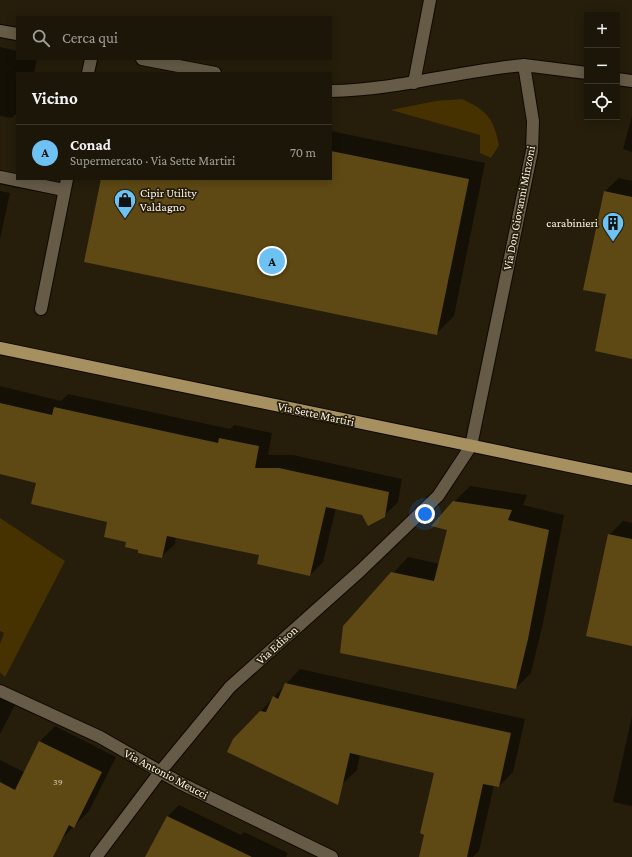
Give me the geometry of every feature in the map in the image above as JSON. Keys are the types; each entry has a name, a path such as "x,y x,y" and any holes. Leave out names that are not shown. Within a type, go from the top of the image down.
{"main road":[{"name":"Via Sette Martiri","path":"0,348 632,479"}],"street":[{"path":"414,83 430,0"},
{"path":"0,31 16,34"},
{"path":"88,72 91,60"},
{"path":"147,60 210,72"},
{"path":"332,92 357,91 414,83 490,68 524,66 584,73"},
{"name":"Via Don Giovanni Minzoni","path":"471,446 532,150 532,121 524,66"},
{"path":"620,79 632,81"},
{"path":"0,176 16,178"},
{"path":"29,180 66,185 41,309"},
{"name":"Via Edison","path":"96,857 160,772 230,686 360,571 438,496 471,446"},
{"name":"Via Antonio Meucci","path":"0,691 100,737 160,772 332,857"}],"shaded area":[{"path":"462,99 483,111 491,121 497,135 499,145 491,158 480,153 480,135 391,110 436,101"},
{"path":"0,518 65,561 5,677 0,672 0,644 4,633 0,631"}],"building":[{"path":"332,151 469,179 437,335 84,262 101,180 332,180"},
{"name":"carabinieri","path":"604,191 632,197 632,359 595,351 606,294 583,290"},
{"path":"0,403 52,415 54,407 218,443 219,438 259,446 255,468 279,468 389,492 385,517 368,526 362,515 326,507 310,576 257,564 259,555 167,536 162,558 138,553 138,550 125,547 126,542 104,537 107,522 31,504 36,483 0,474"},
{"path":"453,501 512,510 508,520 549,530 528,639 516,689 340,653 343,626 391,572 434,581 447,530 431,526"},
{"path":"608,534 632,539 632,646 586,636"},
{"path":"285,683 511,733 499,787 483,784 467,857 419,857 424,835 420,833 434,773 350,753 338,805 227,752 233,739 260,711 266,712 273,696 278,699"},
{"path":"39,741 102,772 74,828 69,825 53,857 0,857 0,782 15,790"},
{"path":"167,816 252,857 145,857"}],"place":[{"name":"Cipir Utility Valdagno","path":"125,220"},
{"name":"carabinieri","path":"613,242"},
{"name":"Conad","path":"272,261"}]}
